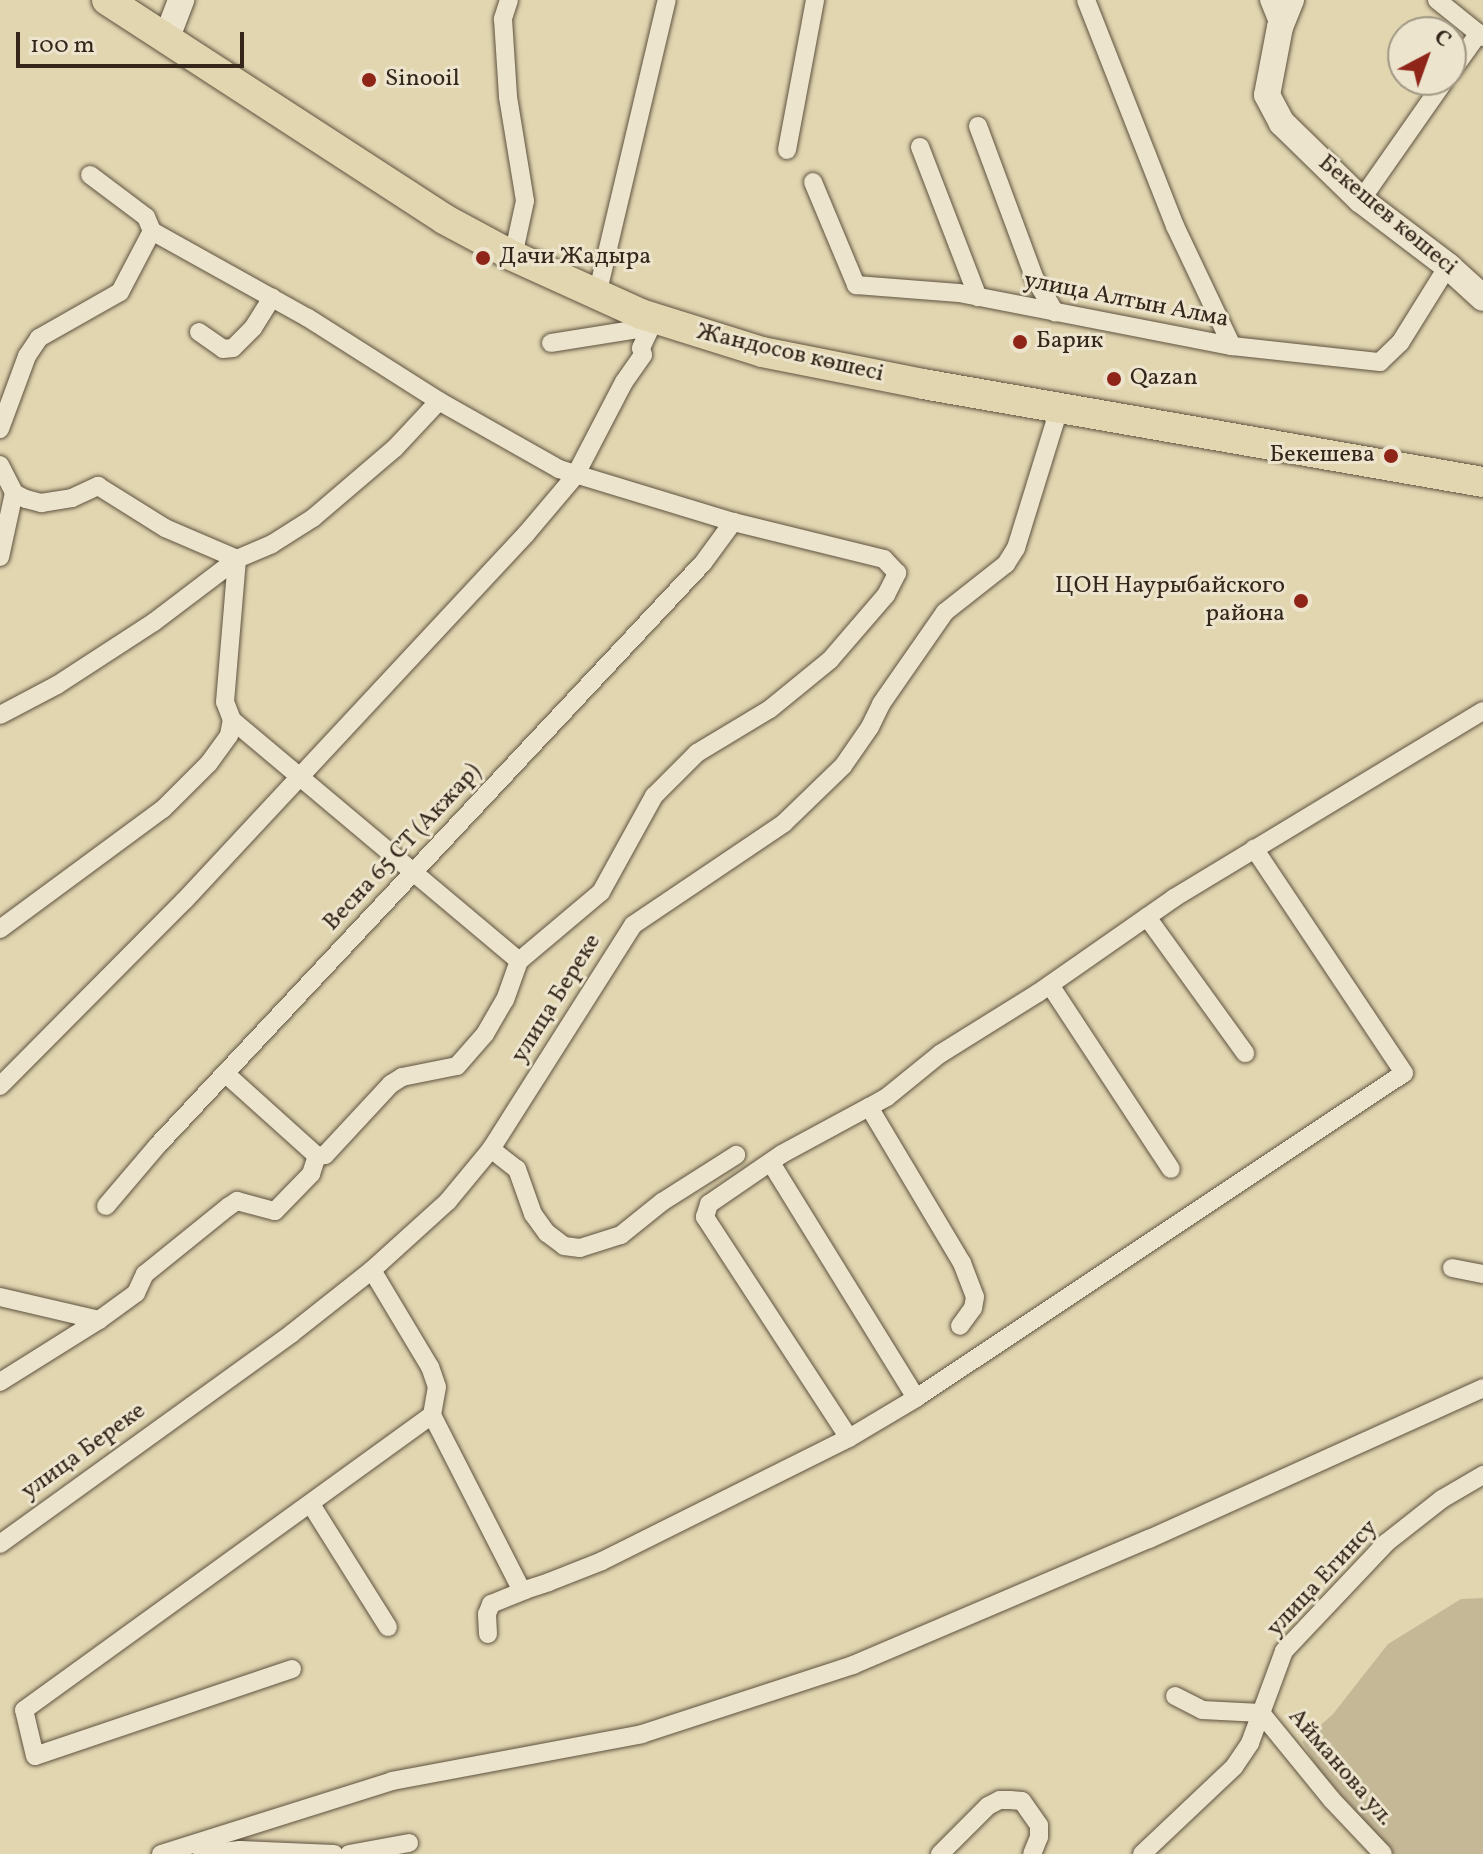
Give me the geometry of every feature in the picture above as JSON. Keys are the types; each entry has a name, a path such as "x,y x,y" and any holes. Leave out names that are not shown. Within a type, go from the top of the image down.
{"main road":[{"name":"Жандосов көшесі","path":"107,0 444,219 513,256 653,322 762,352 1059,409 1483,482"},
{"path":"167,37 181,0"},
{"name":"Бекешев көшесі","path":"1291,0 1280,27 1267,95 1282,123 1361,200 1448,266 1483,298"}],"street":[{"path":"509,0 503,19 508,97 525,201 513,256"},
{"path":"597,295 667,0"},
{"path":"787,150 815,0"},
{"path":"1086,0 1175,226 1232,346"},
{"path":"1269,0 1280,27"},
{"path":"1437,0 1481,35 1467,52"},
{"path":"1361,200 1434,96"},
{"path":"978,126 1035,279 1055,312"},
{"path":"920,147 978,297"},
{"path":"90,175 146,217 152,231 272,298 439,401 575,476 733,522 884,559 897,573 896,580 830,660 759,716 697,753 668,782 642,815 601,892 519,961 505,1000 485,1034 463,1061 449,1070 402,1077 391,1084 325,1155 317,1156"},
{"name":"улица Алтын Алма","path":"813,182 856,285 978,297 1232,346 1380,362 1400,343 1448,266"},
{"path":"0,429 27,356 39,338 120,292 152,231"},
{"path":"199,332 223,349 233,348 253,328 272,298"},
{"path":"551,343 653,322"},
{"path":"0,1086 184,901 526,534 575,476 624,382 643,355 641,348 653,322"},
{"path":"0,715 57,685 154,622 237,559 272,544 313,518 395,448 439,401"},
{"name":"улица Береке","path":"0,1544 291,1334 372,1270 448,1201 491,1149 633,925 784,823 843,766 870,727 881,704 945,612 1006,564 1016,548 1059,409"},
{"path":"0,465 14,493 0,557"},
{"path":"14,493 41,503 72,498 98,486 165,528 237,559"},
{"name":"Весна 65 СТ (Акжар)","path":"106,1206 413,871 703,563 733,522"},
{"path":"237,559 225,702 235,729 301,775 519,961"},
{"path":"849,1438 705,1217 709,1204 771,1163 909,1081 940,1054 1050,985 1254,848 1483,711"},
{"path":"0,929 46,898 177,797 235,729"},
{"path":"488,1634 491,1604 519,1590 602,1561 849,1438 916,1398 1404,1073 1254,848"},
{"path":"1147,917 1245,1053"},
{"path":"1050,985 1171,1169"},
{"path":"0,1382 136,1293 145,1274 228,1207 237,1201 275,1211 311,1174 317,1164 317,1156 226,1074"},
{"path":"869,1107 966,1272 975,1297 973,1308 960,1326"},
{"path":"491,1149 517,1169 533,1214 547,1233 564,1246 580,1248 621,1235 662,1202 736,1155"},
{"path":"771,1163 916,1398"},
{"path":"1452,1268 1483,1274"},
{"path":"372,1270 430,1367 437,1387 432,1415 519,1590"},
{"path":"0,1297 99,1320"},
{"path":"161,1854 392,1781 642,1734 853,1665 1135,1545 1483,1388"},
{"path":"292,1669 35,1756 24,1710 312,1506 432,1415"},
{"name":"улица Егинсу","path":"1142,1854 1234,1767 1250,1743 1284,1651 1386,1543 1442,1499 1483,1475"},
{"path":"312,1506 388,1627"},
{"path":"1175,1696 1202,1710 1261,1713"},
{"name":"Айманова ул.","path":"1261,1713 1332,1800 1383,1854"},
{"path":"940,1854 988,1806 1000,1800 1010,1800 1022,1801 1034,1813 1039,1825 1039,1837 1032,1854"},
{"path":"349,1854 409,1843"},
{"path":"202,1854 240,1850 334,1854"}],"shaded area":[{"path":"1483,1598 1483,1854 1394,1854 1319,1770 1302,1742 1333,1714 1388,1644 1461,1599"}],"place":[{"name":"Sinooil","path":"369,80"},
{"name":"Дачи Жадыра","path":"483,258"},
{"name":"Барик","path":"1020,342"},
{"name":"Qazan","path":"1114,379"},
{"name":"Бекешева","path":"1391,456"},
{"name":"ЦОН Наурыбайского района","path":"1301,601"}]}
